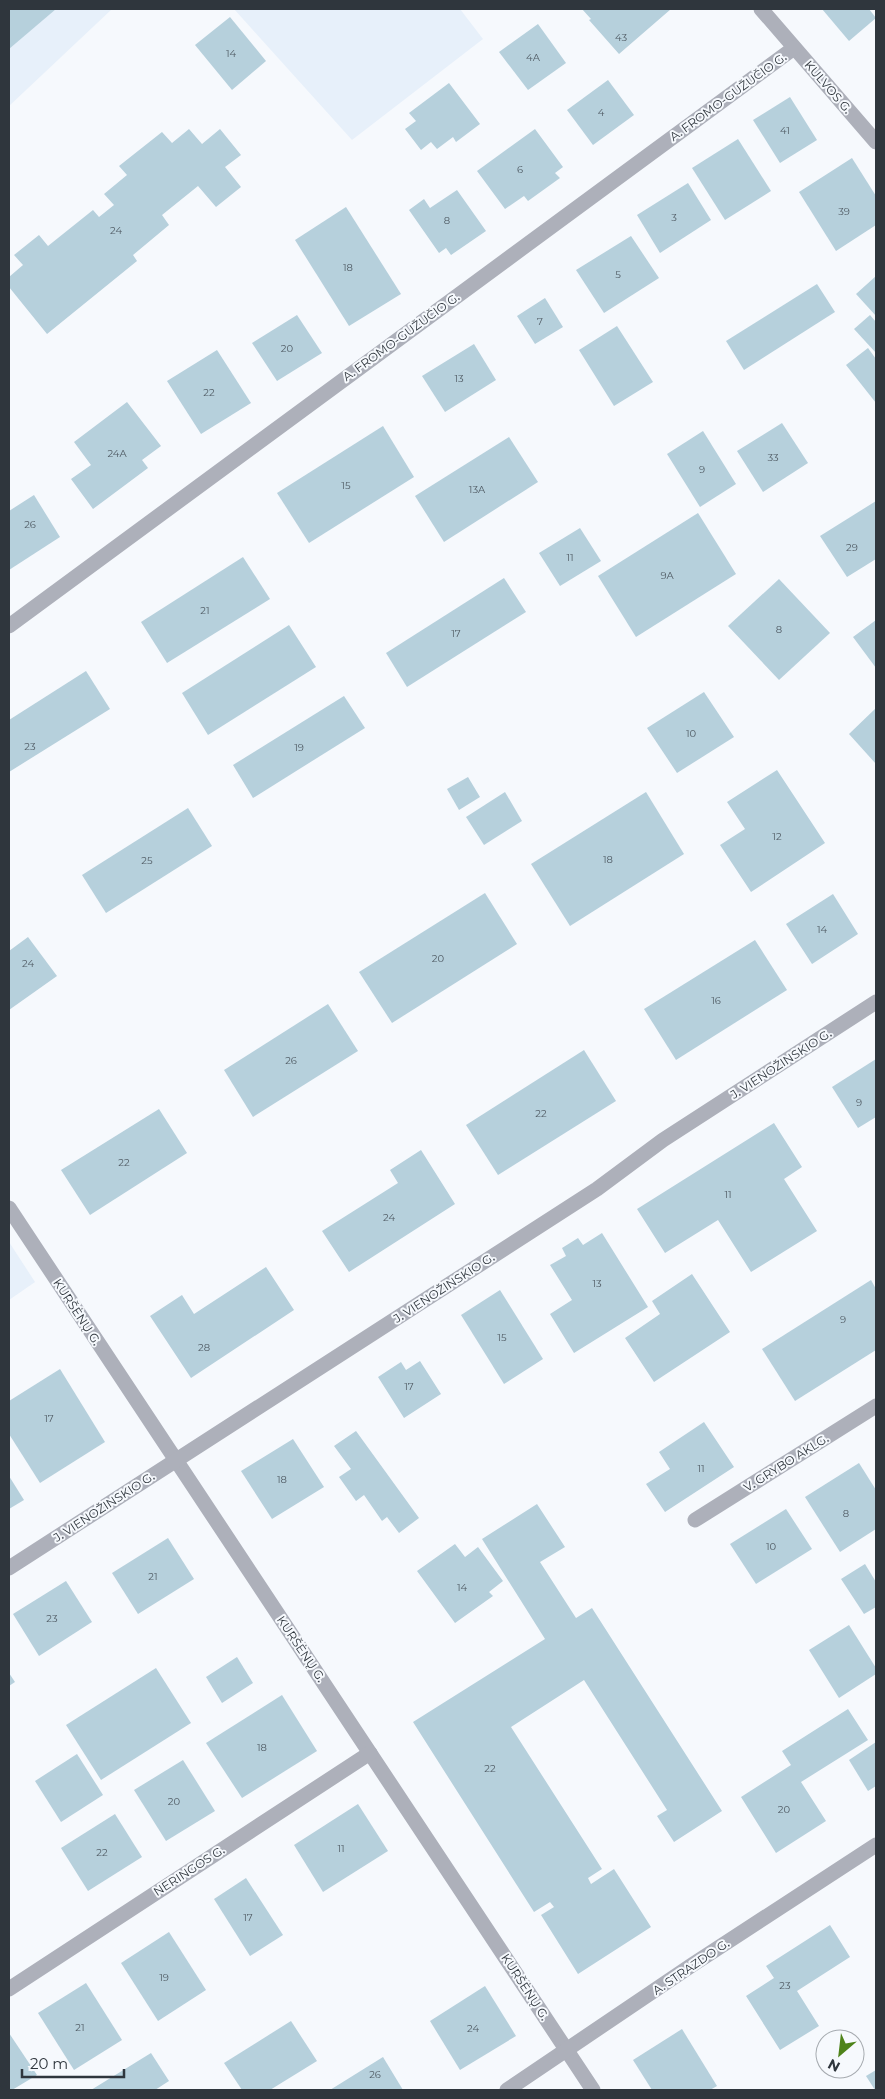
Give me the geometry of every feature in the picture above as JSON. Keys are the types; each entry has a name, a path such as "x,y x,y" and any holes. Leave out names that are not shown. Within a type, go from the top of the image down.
{"street":[{"name":"KULVOS G.","path":"761,9 876,142"},
{"name":"A. FROMO-GUŽUČIO G.","path":"9,626 794,48"},
{"name":"J. VIENOŽINSKIO G.","path":"9,1568 597,1189 663,1140 876,1002"},
{"name":"KURŠĖNŲ G.","path":"9,1208 593,2090"},
{"name":"V. GRYBO AKLG.","path":"695,1520 876,1406"},
{"name":"NERINGOS G.","path":"9,1989 370,1753"},
{"name":"A. STRAZDO G.","path":"508,2090 692,1965 876,1845"}],"shaded area":[{"path":"9,9 112,9 9,106"},
{"path":"234,9 460,9 483,39 352,140"},
{"path":"9,1242 35,1282 9,1300"}],"building":[{"path":"9,9 56,9 9,49"},
{"path":"582,9 671,9 619,54 589,20 591,19"},
{"path":"822,9 869,9 876,18 849,41"},
{"path":"230,17 266,61 232,90 195,45"},
{"path":"538,24 566,63 528,90 499,52"},
{"path":"608,80 634,115 593,145 567,110"},
{"path":"449,83 480,124 456,142 453,137 437,149 431,142 421,150 405,129 416,121 409,113"},
{"path":"790,97 817,140 780,163 753,120"},
{"path":"189,129 202,144 220,129 241,155 225,167 241,187 216,207 198,186 162,215 169,225 133,255 137,261 47,334 9,287 9,277 23,265 14,255 39,235 48,246 93,210 99,217 114,205 104,194 127,175 119,166 162,132 172,143"},
{"path":"535,129 563,167 555,173 560,178 528,201 524,196 505,209 477,171"},
{"path":"738,139 771,191 725,220 692,168"},
{"path":"852,158 876,196 876,225 836,251 799,192"},
{"path":"688,183 711,220 660,253 637,215"},
{"path":"457,190 486,231 451,255 446,248 439,253 409,210 424,199 430,208"},
{"path":"346,207 401,294 349,326 295,240"},
{"path":"631,236 659,278 604,313 576,270"},
{"path":"876,276 876,316 856,294"},
{"path":"817,284 835,312 744,370 726,341"},
{"path":"545,298 563,327 535,344 517,316"},
{"path":"297,315 322,353 277,381 252,343"},
{"path":"870,315 876,322 876,353 854,329"},
{"path":"617,326 653,382 614,406 579,350"},
{"path":"474,344 496,380 445,412 422,376"},
{"path":"868,348 876,359 876,403 846,365"},
{"path":"217,350 251,403 201,434 167,381"},
{"path":"127,402 161,446 142,460 148,468 93,509 71,479 91,465 74,442"},
{"path":"782,423 808,463 763,492 737,451"},
{"path":"383,426 414,477 309,543 277,493"},
{"path":"703,431 736,484 700,507 667,454"},
{"path":"509,437 538,482 444,542 415,496"},
{"path":"34,495 60,537 9,570 9,511"},
{"path":"876,501 876,559 847,577 820,536"},
{"path":"698,513 736,574 636,637 598,576"},
{"path":"580,528 601,561 560,586 539,553"},
{"path":"243,557 270,599 167,663 141,622"},
{"path":"504,578 526,612 407,687 386,653"},
{"path":"779,579 830,633 779,680 728,626"},
{"path":"876,620 876,668 853,637"},
{"path":"289,625 316,667 208,735 182,693"},
{"path":"86,671 110,709 9,772 9,720"},
{"path":"704,692 734,737 677,773 647,728"},
{"path":"344,696 365,728 253,798 233,765"},
{"path":"876,708 876,764 849,734"},
{"path":"777,770 825,843 751,892 720,845 745,829 727,802"},
{"path":"468,777 480,797 459,810 447,789"},
{"path":"505,792 522,821 484,845 466,817"},
{"path":"646,792 684,854 570,926 531,864"},
{"path":"188,808 212,846 106,913 82,875"},
{"path":"485,893 517,944 392,1023 359,972"},
{"path":"833,894 858,934 812,964 786,924"},
{"path":"28,937 57,976 9,1010 9,951"},
{"path":"755,940 787,990 676,1060 644,1009"},
{"path":"328,1004 358,1051 253,1117 224,1070"},
{"path":"584,1050 616,1101 498,1175 466,1125"},
{"path":"876,1059 876,1117 858,1128 832,1087"},
{"path":"159,1109 187,1153 90,1215 61,1170"},
{"path":"774,1123 802,1167 784,1179 817,1231 751,1272 718,1220 665,1253 637,1209"},
{"path":"421,1150 455,1204 349,1272 322,1231 398,1183 390,1170"},
{"path":"602,1233 648,1307 574,1353 550,1314 572,1300 550,1265 566,1256 562,1248 578,1238 583,1245"},
{"path":"266,1267 294,1310 191,1378 150,1316 182,1295 194,1314"},
{"path":"692,1274 730,1332 654,1382 625,1338 660,1314 652,1301"},
{"path":"871,1280 876,1289 876,1350 795,1401 762,1349"},
{"path":"500,1290 543,1359 504,1384 461,1315"},
{"path":"420,1361 441,1394 404,1418 378,1377 401,1362 406,1370"},
{"path":"60,1369 105,1442 40,1483 9,1434 9,1401"},
{"path":"704,1422 734,1467 665,1512 646,1484 670,1469 659,1452"},
{"path":"356,1431 419,1518 399,1533 387,1517 382,1521 364,1495 356,1501 339,1477 351,1469 334,1446"},
{"path":"293,1439 324,1487 272,1519 241,1471"},
{"path":"859,1463 876,1490 876,1529 840,1552 805,1497"},
{"path":"9,1476 24,1500 9,1509"},
{"path":"537,1504 565,1547 540,1562 576,1618 592,1608 722,1811 674,1842 657,1816 667,1810 584,1680 511,1727 602,1869 588,1878 591,1884 614,1869 651,1927 578,1974 541,1915 554,1907 550,1902 534,1912 413,1722 545,1639 482,1539"},
{"path":"786,1509 812,1549 756,1584 730,1544"},
{"path":"168,1538 194,1579 138,1614 112,1573"},
{"path":"455,1544 465,1557 478,1547 503,1581 489,1592 493,1596 455,1623 417,1571"},
{"path":"865,1564 876,1582 876,1607 864,1614 841,1579"},
{"path":"66,1581 92,1622 39,1656 13,1614"},
{"path":"849,1625 876,1668 876,1674 839,1698 809,1650"},
{"path":"237,1657 253,1683 222,1703 206,1677"},
{"path":"156,1668 191,1723 101,1780 66,1725"},
{"path":"9,1673 15,1682 9,1686"},
{"path":"282,1695 317,1751 242,1798 206,1743"},
{"path":"848,1709 868,1740 801,1782 826,1821 776,1853 741,1797 791,1765 782,1751"},
{"path":"876,1742 876,1786 868,1791 849,1760"},
{"path":"77,1754 103,1795 61,1822 35,1781"},
{"path":"183,1760 215,1811 166,1841 134,1790"},
{"path":"358,1804 388,1851 323,1892 294,1845"},
{"path":"115,1814 142,1857 88,1891 61,1848"},
{"path":"246,1878 283,1935 250,1956 214,1899"},
{"path":"830,1925 850,1957 797,1991 819,2026 780,2050 746,1996 774,1978 766,1966"},
{"path":"169,1932 206,1990 158,2021 121,1963"},
{"path":"86,1983 122,2040 74,2070 38,2013"},
{"path":"485,1986 516,2036 460,2070 430,2021"},
{"path":"291,2021 317,2061 270,2090 242,2090 224,2063"},
{"path":"682,2029 717,2086 710,2090 652,2090 633,2060"},
{"path":"9,2033 37,2075 12,2090 9,2090"},
{"path":"151,2053 169,2081 155,2090 91,2090"},
{"path":"383,2057 403,2090 330,2090"},
{"path":"876,2070 876,2090 875,2090 866,2076"}]}
